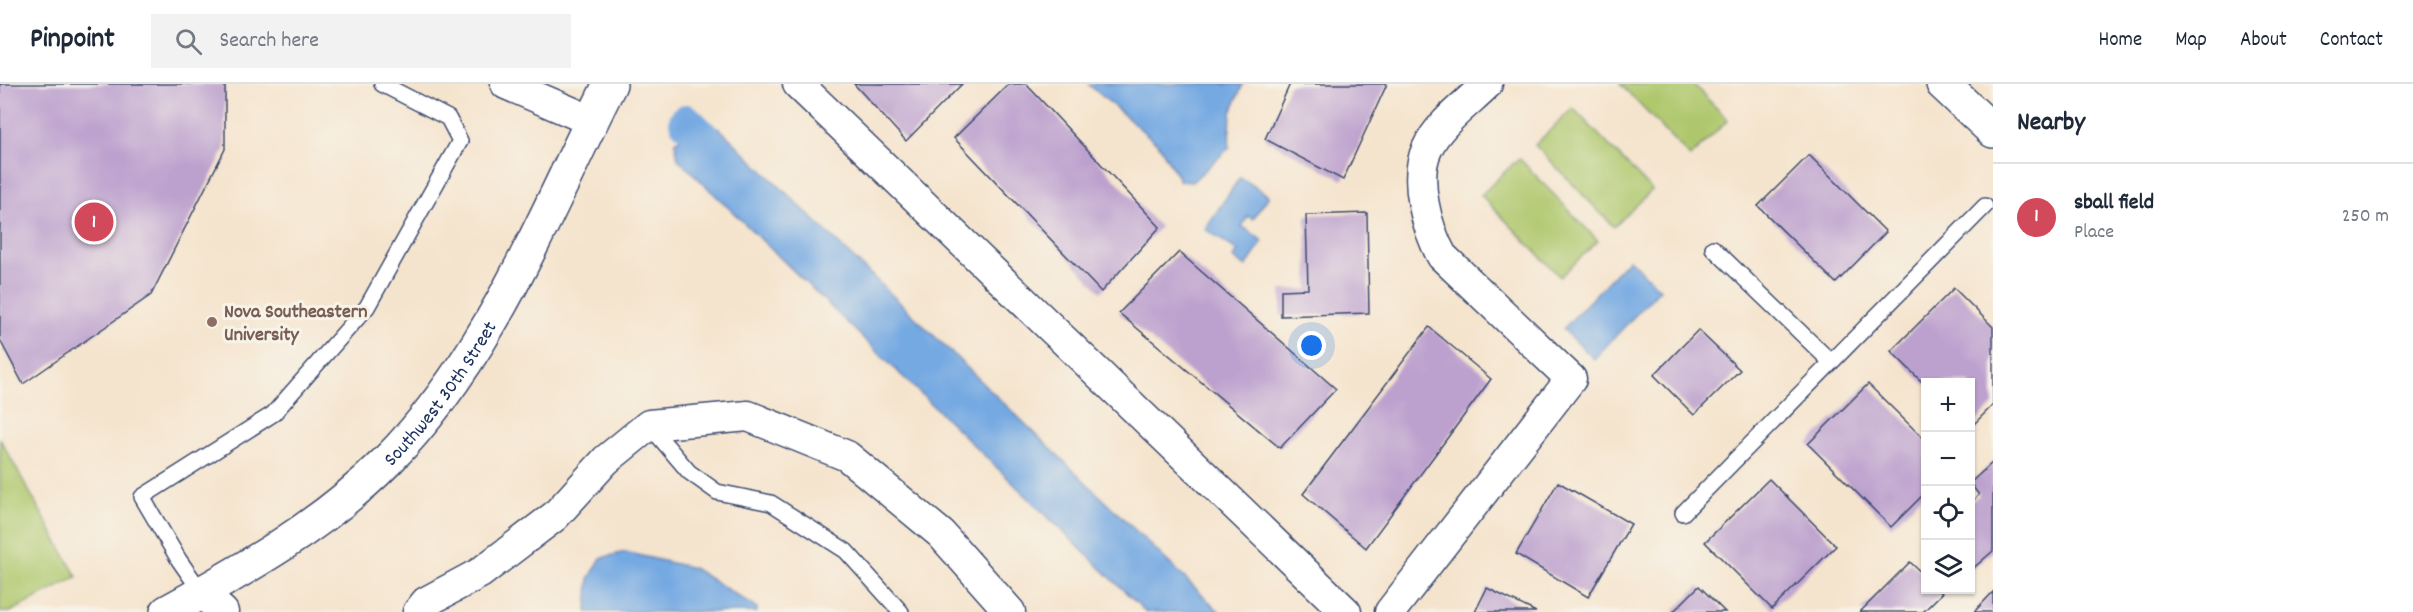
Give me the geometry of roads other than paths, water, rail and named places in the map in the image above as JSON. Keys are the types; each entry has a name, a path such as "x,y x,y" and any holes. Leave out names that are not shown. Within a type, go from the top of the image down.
{"street":[{"path":"506,84 592,121"},
{"name":"Southwest 30th Street","path":"167,612 209,606 360,486 386,462 436,406 461,372 488,327 610,84"},
{"path":"798,84 1346,612"},
{"path":"1390,612 1571,379 1442,256 1430,236 1424,209 1422,177 1427,148 1444,126 1487,84"},
{"path":"1943,84 1993,131"},
{"path":"418,612 426,602 480,573 555,516 606,460 649,425 748,416 847,456 941,534 1011,612"}],"lane":[{"path":"209,606 142,497 273,414 367,307 460,141 448,118 382,84"},
{"path":"1683,513 1831,362 1990,206"},
{"path":"1713,248 1831,362"},
{"path":"649,425 688,472 717,492 771,503 846,551 901,612"}],"water":[{"path":"1088,84 1243,84 1231,113 1229,148 1192,182 1180,181 1159,145"},
{"path":"698,124 720,129 1220,612 1146,612 678,159 675,142"},
{"path":"1240,177 1269,196 1253,219 1248,216 1242,226 1263,241 1246,267 1233,258 1238,251 1205,229"},
{"path":"1629,259 1660,289 1594,359 1563,329"},
{"path":"625,552 693,568 757,608 757,612 587,612 589,579 601,558"}],"waterway":[{"path":"686,121 727,161"}],"place":[{"name":"sball field","path":"94,222"},
{"name":"Nova Southeastern University","path":"212,322"}]}
